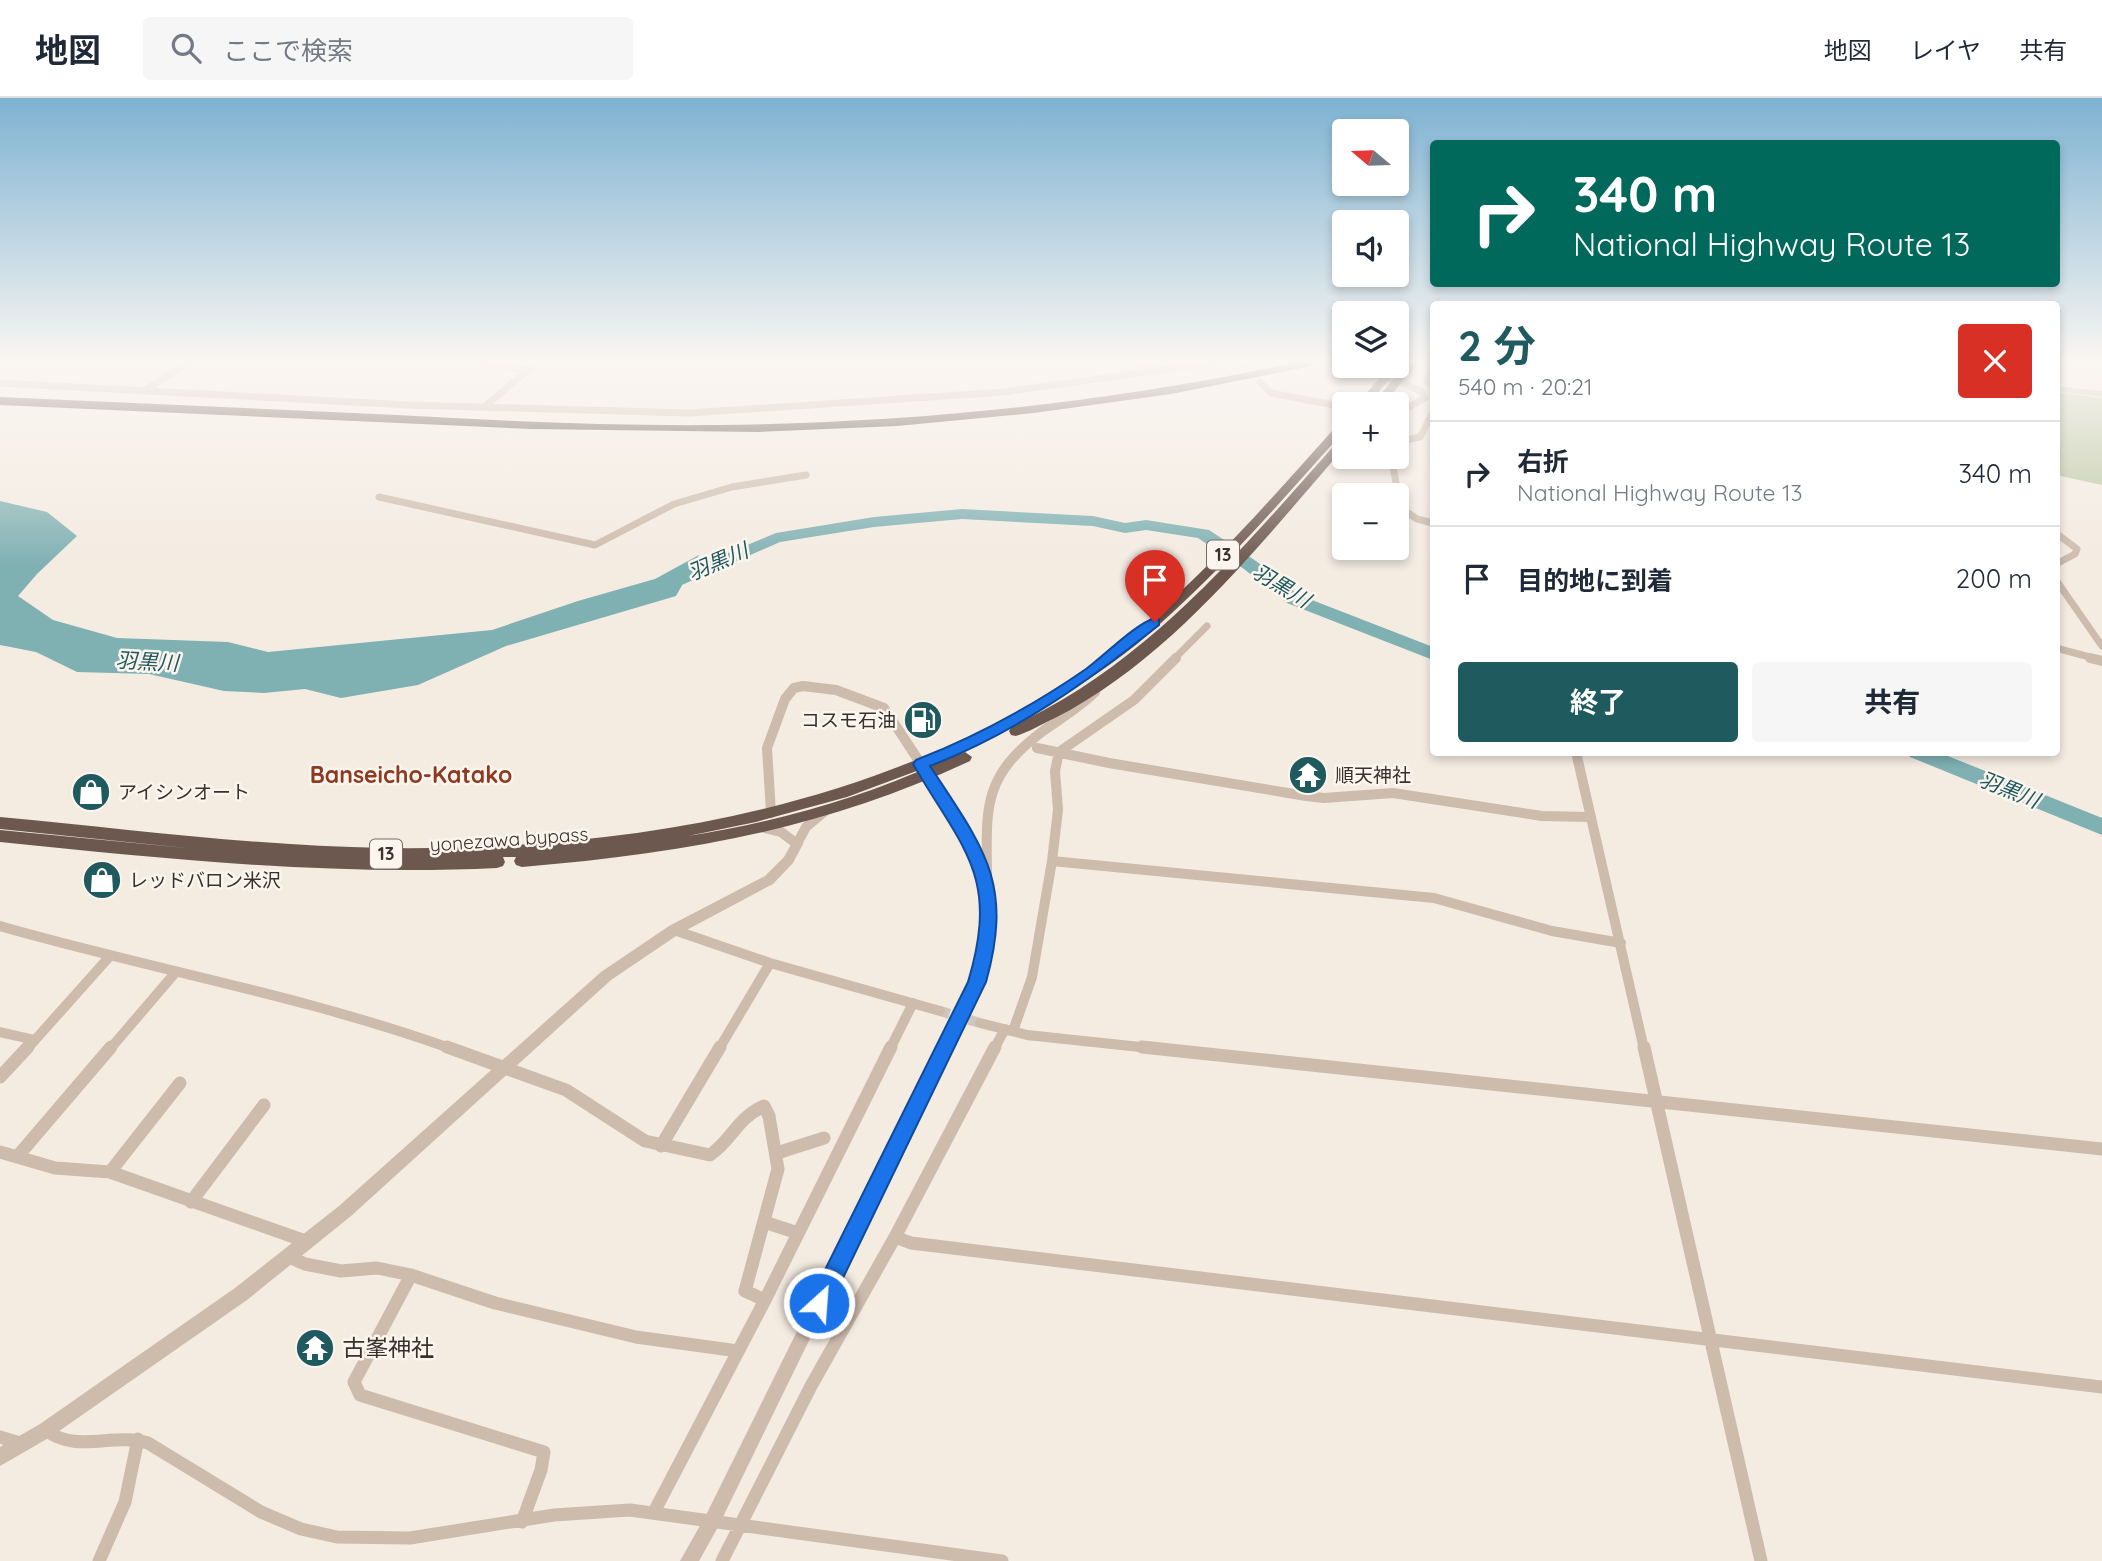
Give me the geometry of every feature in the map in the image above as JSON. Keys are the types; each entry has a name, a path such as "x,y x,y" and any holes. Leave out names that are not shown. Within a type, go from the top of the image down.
{"highway":[{"name":"13","path":"1272,514 1332,439"},
{"name":"13","path":"925,769 1058,709 1107,679 1332,453"},
{"name":"13","path":"925,769 951,752 1024,715 1077,682 1186,602"},
{"name":"yonezawa bypass","path":"0,823 311,851 450,854 506,851 629,839 825,811 925,769"},
{"name":"yonezawa bypass","path":"0,836 300,864 377,867 446,866 571,857 699,841 925,769"}],"street":[{"path":"1409,439 1420,437 1423,431"},
{"path":"1395,469 1398,480 1398,506 1402,513 1430,522"},
{"path":"379,497 595,545 674,505 732,487 806,475"},
{"path":"2060,536 2077,549 2075,554 2060,562"},
{"path":"2060,586 2102,646"},
{"path":"722,1561 811,1386 1009,1030 1032,976 1052,861 1058,810 1055,771 1059,752 1080,735 1135,700 1207,626"},
{"path":"2060,649 2102,662"},
{"path":"689,1561 712,1521 977,982 988,932 986,813 1001,768 1019,748 1091,696 1107,679"},
{"path":"797,844 767,821 767,748 785,699 794,688 803,686 836,690 884,708 970,839 988,887"},
{"path":"1037,748 1306,796 1393,793 1542,816 1590,817"},
{"path":"1577,756 1761,1561"},
{"path":"0,1457 46,1430 180,1339 289,1257 386,1175 606,976 674,930 769,880 789,860 806,827 825,811"},
{"path":"1052,861 1434,898 1552,931 1620,943"},
{"path":"0,926 110,957 252,989 380,1023 566,1090 633,1134 661,1146 710,1155 717,1152 744,1115 764,1106 769,1116 778,1169 745,1291 765,1300"},
{"path":"674,930 770,963 940,1011"},
{"path":"0,1077 110,957"},
{"path":"661,1146 770,963"},
{"path":"17,1157 175,973"},
{"path":"654,1511 765,1300 913,1003"},
{"path":"980,1023 1009,1030 2102,1149"},
{"path":"0,1032 35,1040"},
{"path":"110,1171 180,1083"},
{"path":"191,1202 264,1105"},
{"path":"777,1153 824,1138"},
{"path":"0,1152 55,1168 110,1171 308,1242"},
{"path":"764,1222 798,1233"},
{"path":"895,1237 912,1243 1378,1301 2102,1387"},
{"path":"289,1257 305,1264 341,1271 377,1268 411,1275 495,1303 636,1337 738,1351"},
{"path":"411,1275 354,1382 360,1395 544,1452 543,1471 526,1505 522,1522"},
{"path":"46,1430 62,1441 138,1439 192,1468 259,1512 318,1534 347,1538 449,1535 589,1511 654,1511 1002,1561"},
{"path":"0,1437 20,1443"},
{"path":"99,1561 127,1502 138,1439"}],"green space":[{"path":"2060,431 2102,431 2102,485 2060,476"}],"water":[{"path":"0,501 47,512 77,536 18,596 53,620 117,638 228,642 268,652 492,630 655,579 699,555 676,596 506,646 418,685 341,698 305,689 264,693 224,691 149,674 77,672 36,652 0,645"}],"waterway":[{"name":"羽黒川","path":"662,587 776,538 874,522 962,514 1093,521 1125,528 1146,525 1203,534 1250,565 1293,599 1430,653"},
{"name":"羽黒川","path":"1927,756 2102,827"}],"tunnel":[{"path":"940,1011 980,1023"}],"place":[{"name":"コスモ石油","path":"923,720"},
{"name":"順天神社","path":"1308,775"},
{"name":"アイシンオート","path":"91,792"},
{"name":"レッドバロン米沢","path":"102,880"},
{"name":"古峯神社","path":"315,1348"}],"district":[{"name":"Banseicho-Katako","path":"411,775"}],"route":[{"path":"819,1303 977,982 985,956 989,907 988,887 982,867 970,839 921,764 1024,715 1093,671 1155,622"}]}
